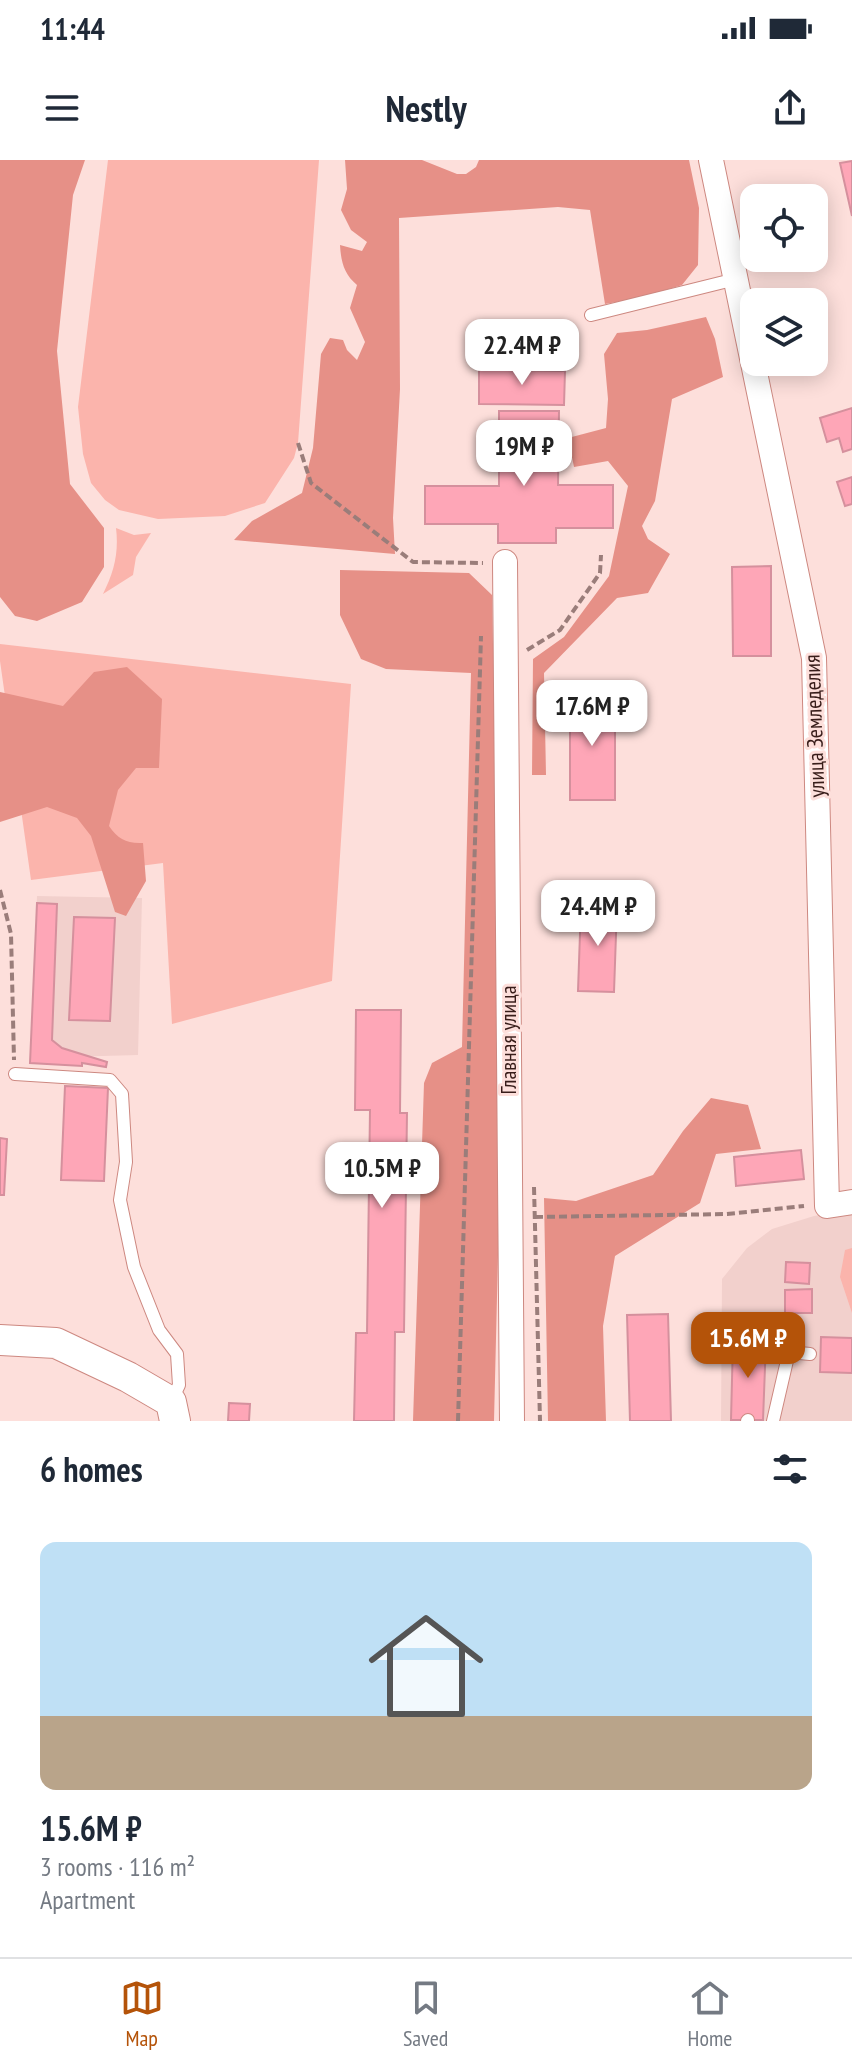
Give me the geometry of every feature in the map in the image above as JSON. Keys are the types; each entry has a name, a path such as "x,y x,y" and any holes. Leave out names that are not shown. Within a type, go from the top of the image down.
{"street":[{"name":"улица Земледелия","path":"711,160 814,658 827,1206"},
{"name":"Главная улица","path":"494,563 512,1421"},
{"path":"827,1206 852,1202"},
{"path":"0,1340 56,1343 128,1377 173,1412"}],"lane":[{"path":"591,315 736,279"},
{"path":"15,1074 110,1080 122,1094 126,1162 120,1200 134,1267 159,1330 177,1354 179,1385 173,1412"},
{"path":"773,1421 789,1352 810,1354"}],"path":[{"path":"298,443 311,483 413,562 494,563"},
{"path":"521,654 560,630 600,573 601,555"},
{"path":"458,1421 482,627"},
{"path":"0,890 11,934 15,1074"},
{"path":"535,1217 727,1214 827,1206"}],"shaded area":[{"path":"0,160 85,160 73,195 57,351 70,484 104,528 104,567 82,602 37,621 15,616 0,597"},
{"path":"108,160 319,160 298,443 294,458 265,503 225,516 158,519 119,510 105,500 91,483 83,454 78,407"},
{"path":"345,160 422,160 457,174 466,174 476,167 479,160 689,160 699,208 698,265 682,285 640,298 605,304 590,210 558,207 399,218 400,389 393,518 395,554 234,540 252,521 302,493 313,448 321,354 330,338 343,340 347,350 357,360 365,342 350,308 357,285 346,272 340,251 340,245 362,251 367,242 351,230 341,210 347,189"},
{"path":"706,317 715,339 723,377 672,399 655,501 642,526 648,539 670,554 648,593 617,598 544,673 546,775 532,775 533,659 564,637 609,576 628,486 608,461 574,467 568,438 606,428 608,399 604,354 617,333"},
{"path":"116,528 134,535 151,533 136,557 133,575 103,594 115,562"},
{"path":"340,570 469,573 492,595 502,1090 494,1421 413,1421 424,1083 432,1063 462,1047 471,673 386,669 361,659 340,615"},
{"path":"0,644 351,684 332,981 172,1024 163,863 31,880"},
{"path":"127,667 162,699 159,768 136,768 118,790 109,826 123,840 143,843 146,881 126,916 115,912 91,836 77,818 47,807 0,822 0,692 63,706 94,672"},
{"path":"37,896 142,898 138,1055 66,1057 32,1028"},
{"path":"711,1098 748,1105 761,1149 716,1154 700,1203 615,1256 603,1326 606,1421 548,1421 544,1198 576,1201 653,1175 683,1131"},
{"path":"852,1210 852,1421 721,1421 722,1279 747,1248 772,1229 814,1216"},
{"path":"852,1248 852,1313 840,1277 845,1250"}],"building":[{"path":"852,161 852,216 840,163"},
{"path":"479,369 565,371 564,405 479,404"},
{"path":"852,408 852,449 843,452 839,438 827,442 820,418"},
{"path":"499,411 559,411 558,485 613,485 613,528 556,528 556,543 498,543 498,524 425,524 425,486 499,486"},
{"path":"852,477 852,504 845,506 837,482"},
{"path":"771,566 771,656 733,656 732,567"},
{"path":"570,695 615,695 615,800 570,800"},
{"path":"37,903 57,904 52,1040 62,1048 107,1062 106,1067 82,1063 82,1066 30,1063"},
{"path":"581,905 617,906 614,992 578,991"},
{"path":"74,917 115,918 110,1021 69,1020"},
{"path":"356,1010 401,1010 400,1113 407,1113 404,1332 395,1332 394,1421 354,1421 356,1333 367,1333 370,1110 355,1110"},
{"path":"65,1086 108,1088 104,1181 61,1180"},
{"path":"0,1138 7,1139 4,1195 0,1195"},
{"path":"801,1150 804,1179 736,1186 734,1157"},
{"path":"786,1262 810,1263 809,1284 785,1282"},
{"path":"812,1289 812,1313 785,1313 785,1290"},
{"path":"668,1314 671,1421 630,1421 627,1315"},
{"path":"821,1337 852,1338 852,1373 820,1372"},
{"path":"733,1340 766,1341 763,1420 731,1420"},
{"path":"229,1403 250,1404 249,1421 228,1421"}]}
